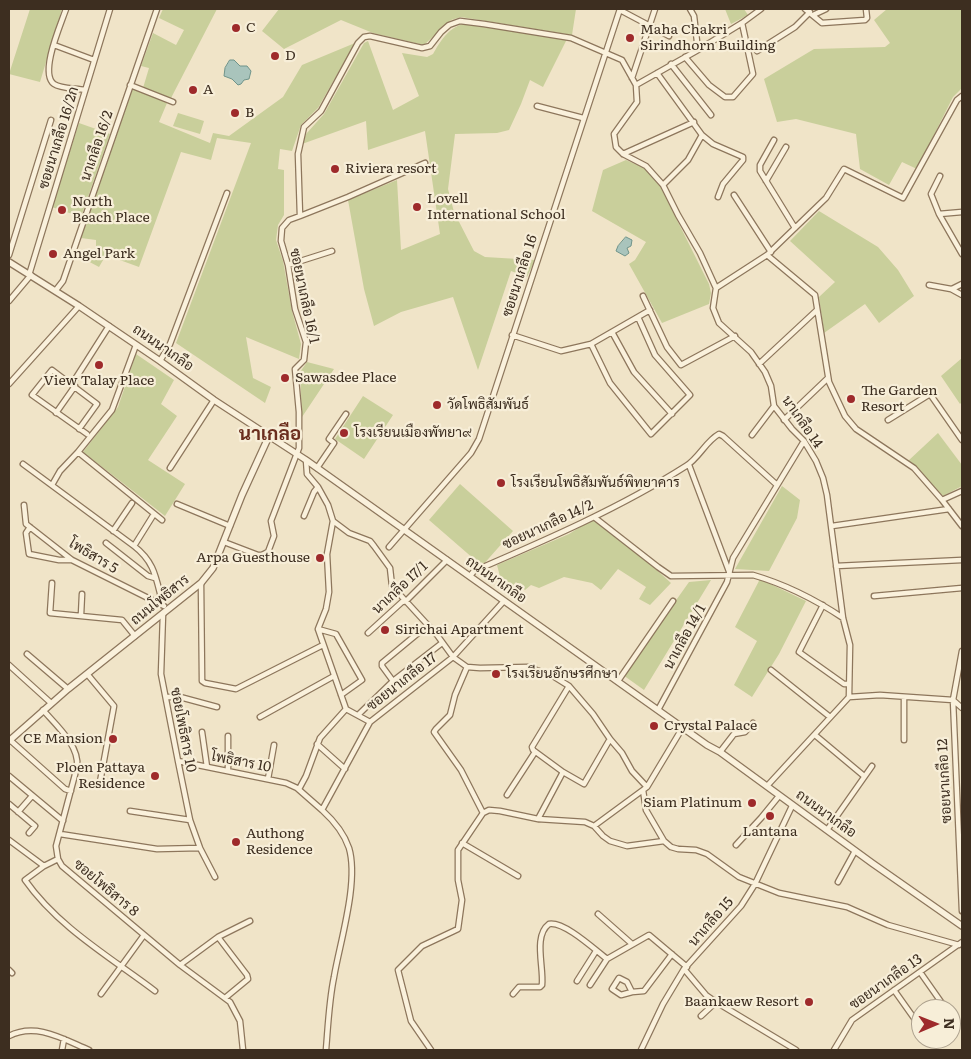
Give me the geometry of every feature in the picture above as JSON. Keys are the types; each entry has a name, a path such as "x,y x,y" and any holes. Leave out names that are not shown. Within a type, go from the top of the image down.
{"street":[{"path":"66,9 54,45 48,73 52,83 58,86 85,90"},
{"name":"ซอยนาเกลือ 16/2ก","path":"30,275 110,9"},
{"name":"นาเกลือ 16/2","path":"56,290 63,281 157,9"},
{"path":"632,78 654,9"},
{"path":"690,9 694,16 698,50"},
{"path":"750,9 754,15"},
{"path":"636,85 698,50 761,9"},
{"path":"805,9 822,23 865,20 867,18 866,9"},
{"path":"757,51 812,14 826,9"},
{"path":"620,10 670,36"},
{"name":"ซอยนาเกลือ 16","path":"389,548 471,453 484,424 620,10"},
{"path":"425,164 300,216 298,154 304,127 321,111 358,43 364,37 370,36 422,48 430,46 449,24 460,21 571,38 622,60 636,85 638,102 614,134 616,147 623,154 694,122"},
{"path":"685,57 709,85 725,97 733,97 753,74 742,23"},
{"path":"54,45 94,60"},
{"path":"671,64 711,115"},
{"path":"656,73 702,135 713,144 744,158 722,184 718,197"},
{"path":"130,85 173,102"},
{"path":"716,288 769,254 826,198 844,168 903,198 957,100 962,96"},
{"path":"537,106 583,118"},
{"path":"9,256 51,120"},
{"path":"663,185 688,160 702,135"},
{"path":"774,140 759,168 795,228"},
{"path":"766,181 786,147"},
{"name":"นาเกลือ 14","path":"623,154 646,166 663,185 700,253 716,288 714,308 719,323 751,352 771,386 774,406 784,420 804,441 816,461 823,478 832,526 843,618 850,645 849,697"},
{"path":"410,162 413,168"},
{"path":"940,176 931,194 939,214 962,254"},
{"path":"160,361 171,343 227,193"},
{"path":"734,195 769,254 815,294 828,378 845,416 856,429 914,468 962,526"},
{"path":"939,214 962,212"},
{"name":"ซอยนาเกลือ 16/1","path":"224,542 262,556 268,552 274,536 271,521 299,448 296,369 304,360 306,342 294,309 288,265 281,241 282,228 289,220 300,216"},
{"path":"288,265 332,251"},
{"name":"ถนนนาเกลือ","path":"9,262 56,290 214,400 306,460 960,924"},
{"path":"9,300 30,275"},
{"path":"952,290 962,284"},
{"path":"928,285 952,290 962,295"},
{"path":"643,296 666,347 682,365 734,336"},
{"path":"9,384 79,306"},
{"path":"512,335 561,351 591,344 650,310"},
{"path":"759,364 818,310"},
{"path":"591,344 610,383 651,434 690,395 655,354 638,317"},
{"path":"56,413 109,326"},
{"path":"612,332 634,372 672,414"},
{"path":"52,485 60,471 112,410 136,345"},
{"path":"79,429 97,404 52,370 32,395 56,413 79,429 87,434"},
{"path":"784,420 828,378"},
{"path":"888,420 930,394 962,440"},
{"path":"170,468 214,400"},
{"path":"752,435 774,406"},
{"path":"317,468 334,443 329,439 346,414"},
{"name":"ซอยนาเกลือ 14/2","path":"470,576 474,571 594,517 689,465 720,434 777,485"},
{"name":"ถนนโพธิสาร","path":"9,740 68,689 88,675 201,583 213,568 242,495 269,436"},
{"name":"นาเกลือ 14/1","path":"658,710 730,575 733,558 804,441"},
{"path":"78,452 162,520"},
{"path":"306,460 307,474 318,487 328,505 333,521 327,554 330,592 318,629 346,709 370,722"},
{"path":"22,464 148,558 159,586 163,605"},
{"path":"689,465 730,575"},
{"path":"304,516 318,487"},
{"path":"942,500 962,491"},
{"path":"113,531 132,503"},
{"path":"24,504 25,522 30,527 26,533 29,554 59,560 72,560"},
{"path":"177,504 230,526"},
{"path":"832,526 949,509"},
{"path":"134,546 154,514"},
{"path":"594,517 671,576 753,575 765,578 823,605 843,618"},
{"path":"333,521 349,534 370,542 374,546 390,568 392,586 438,635 453,657 467,667 528,668 553,676 569,686 593,714 645,788 646,810 664,841 678,849 696,850 707,854 739,877 756,884 785,894 847,907 888,925 961,944"},
{"name":"โพธิสาร 5","path":"30,527 72,560 163,605 165,613"},
{"path":"106,542 148,576 155,578"},
{"name":"นาเกลือ 17/1","path":"368,633 402,602 406,601 447,560"},
{"path":"836,566 962,560"},
{"path":"52,583 50,613 122,620 135,636"},
{"path":"201,583 202,681 205,683 236,689 323,645"},
{"path":"874,596 962,588"},
{"path":"81,616 82,594"},
{"name":"ซอยนาเกลือ 17","path":"322,810 370,722 453,657 504,601"},
{"path":"618,681 672,601"},
{"path":"823,605 799,652 844,684 849,684"},
{"name":"ซอยโพธิสาร 10","path":"165,613 161,674 190,820 200,848 215,877"},
{"path":"393,681 382,663 428,624"},
{"path":"318,629 336,634 362,680 341,695"},
{"path":"358,715 393,681 442,643"},
{"name":"ซอยนาเกลือ 12","path":"960,924 962,913 961,860 953,700 962,651"},
{"path":"27,654 68,689"},
{"path":"9,665 51,703"},
{"path":"467,667 455,695 450,715 434,732 461,770 483,813"},
{"path":"771,670 830,717"},
{"path":"88,675 114,706 100,782"},
{"path":"260,717 334,676"},
{"path":"569,686 532,747 535,752 584,784 610,739"},
{"path":"767,786 849,697 880,695 953,700 962,708"},
{"path":"904,696 904,740"},
{"path":"166,697 180,697 217,707"},
{"path":"326,1050 330,997 349,905 351,862 349,848 342,834 322,810 299,789 310,767 320,738 346,709"},
{"name":"ซอยโพธิสาร 8","path":"43,710 65,736 77,759 77,767 56,846 58,859 62,866 180,965 226,998 233,1006 240,1021 243,1050"},
{"path":"720,752 734,734 745,732 753,723"},
{"path":"594,826 645,788 683,727"},
{"path":"202,732 207,767"},
{"path":"815,735 864,776"},
{"path":"228,736 228,771"},
{"path":"9,740 65,789 71,791"},
{"path":"317,744 345,769"},
{"path":"268,779 274,745"},
{"path":"507,795 535,752"},
{"name":"โพธิสาร 10","path":"178,761 268,779 299,789"},
{"path":"827,830 872,766"},
{"path":"538,819 563,772"},
{"path":"10,779 63,821"},
{"path":"18,812 32,796"},
{"path":"736,845 779,796"},
{"path":"9,804 35,826 29,833"},
{"name":"นาเกลือ 15","path":"641,1050 663,1004 686,968 741,906 756,884 792,806"},
{"path":"431,1050 411,1021 398,970 422,946 458,928 462,900 458,880 458,850 483,813 489,810 538,819 585,822 594,826 603,836 627,846 664,841"},
{"path":"130,811 190,820"},
{"path":"60,834 157,849 200,848"},
{"path":"9,840 44,866"},
{"path":"462,843 518,876"},
{"path":"838,882 855,851"},
{"path":"58,859 44,866 25,880 32,890 53,913 84,939 155,991"},
{"path":"598,914 632,944"},
{"path":"180,965 218,937 250,921"},
{"path":"513,994 518,987 540,987 542,984 543,970 540,939 543,930 549,924 560,925 606,959"},
{"path":"101,994 144,935"},
{"path":"590,985 606,959 649,936 686,968 706,995 796,1050"},
{"path":"218,937 247,975 248,979 226,998"},
{"name":"ซอยนาเกลือ 13","path":"834,1050 852,1020 961,944"},
{"path":"577,980 596,951"},
{"path":"632,992 627,982 619,978 612,989 621,995 644,991 672,954"},
{"path":"920,972 939,999"},
{"path":"894,990 911,1014"},
{"path":"701,1016 716,1002"},
{"path":"9,1036 18,1031 47,1032 89,1050"},
{"path":"62,1050 64,1039"}],"green space":[{"path":"30,9 62,9 40,82 9,74"},
{"path":"163,9 217,9 170,100 143,88 149,68 141,66 153,33 176,45 184,30 159,18"},
{"path":"279,9 576,9 572,35 461,17 451,20 424,45 373,33 341,20 284,49 262,31"},
{"path":"725,9 744,9 748,15 731,24"},
{"path":"887,9 962,9 962,88 953,97 917,169 902,162 889,185 860,169 856,134 796,119 777,122 764,79 814,49 885,47 890,43 874,20"},
{"path":"463,24 567,39 543,87 530,80 509,130 497,133 455,134 448,189 454,212 474,251 485,257 535,260 527,277 511,271 478,370 453,297 401,312 374,326 364,289 348,200 397,180 401,250 440,234 425,131 368,150 366,121 302,144 306,134 324,114 364,43 368,41 393,110 419,96 402,53 427,57 433,54 449,32"},
{"path":"355,43 318,108 301,125 292,151 280,149 278,169 284,170 284,215 278,225 276,240 283,261 292,311 301,344 299,359 246,337 253,378 271,387 265,403 176,343 251,143 217,138 211,160 181,152 139,267 106,255 99,267 84,259 96,248 96,240 81,238 133,88 167,103 159,122 210,143 213,133 229,136 283,97 302,65"},
{"path":"178,113 204,121 200,134 173,126"},
{"path":"79,123 110,134 81,217 52,207"},
{"path":"626,160 644,168 660,186 709,284 711,293 709,304 662,323 629,264 635,260 646,242 592,211 603,170"},
{"path":"819,211 878,247 898,270 914,296 879,323 865,304 824,333 819,297 835,282 790,241"},
{"path":"136,354 174,380 161,404 177,416 148,460 185,484 165,516 83,452 118,407"},
{"path":"962,358 962,402 960,404 941,376"},
{"path":"307,362 334,369 302,417 300,372"},
{"path":"363,396 393,415 364,459 335,439"},
{"path":"938,433 962,465 962,486 943,496 908,461"},
{"path":"460,484 513,531 482,566 429,520"},
{"path":"782,486 800,500 797,518 769,571 735,569"},
{"path":"593,519 638,553 671,583 650,605 639,599 646,587 618,569 601,590 592,583 564,577 539,588 531,585 525,590 516,582 511,588 503,588 497,565 569,534"},
{"path":"760,579 806,601 779,654 752,697 734,685 757,641 735,627"},
{"path":"711,580 644,690 623,675 689,582"}],"water":[{"path":"230,60 234,60 240,66 247,66 251,71 249,79 244,80 238,85 232,79 224,76 225,68"},
{"path":"626,237 632,240 631,246 627,248 629,253 625,256 616,251"}],"place":[{"name":"C","path":"236,28"},
{"name":"Maha Chakri Sirindhorn Building","path":"630,38"},
{"name":"D","path":"275,56"},
{"name":"A","path":"193,90"},
{"name":"B","path":"235,113"},
{"name":"Riviera resort","path":"335,169"},
{"name":"Lovell International School","path":"417,207"},
{"name":"North Beach Place","path":"62,210"},
{"name":"Angel Park","path":"53,254"},
{"name":"View Talay Place","path":"99,365"},
{"name":"Sawasdee Place","path":"285,378"},
{"name":"The Garden Resort","path":"851,399"},
{"name":"วัดโพธิสัมพันธ์","path":"437,405"},
{"name":"โรงเรียนเมืองพัทยา๙","path":"344,433"},
{"name":"โรงเรียนโพธิสัมพันธ์พิทยาคาร","path":"501,483"},
{"name":"Arpa Guesthouse","path":"320,558"},
{"name":"Sirichai Apartment","path":"385,630"},
{"name":"โรงเรียนอักษรศึกษา","path":"496,674"},
{"name":"Crystal Palace","path":"654,726"},
{"name":"CE Mansion","path":"113,739"},
{"name":"Ploen Pattaya Residence","path":"155,776"},
{"name":"Siam Platinum","path":"752,803"},
{"name":"Lantana","path":"770,816"},
{"name":"Authong Residence","path":"236,842"},
{"name":"Baankaew Resort","path":"809,1002"}],"district":[{"name":"นาเกลือ","path":"270,434"}]}
